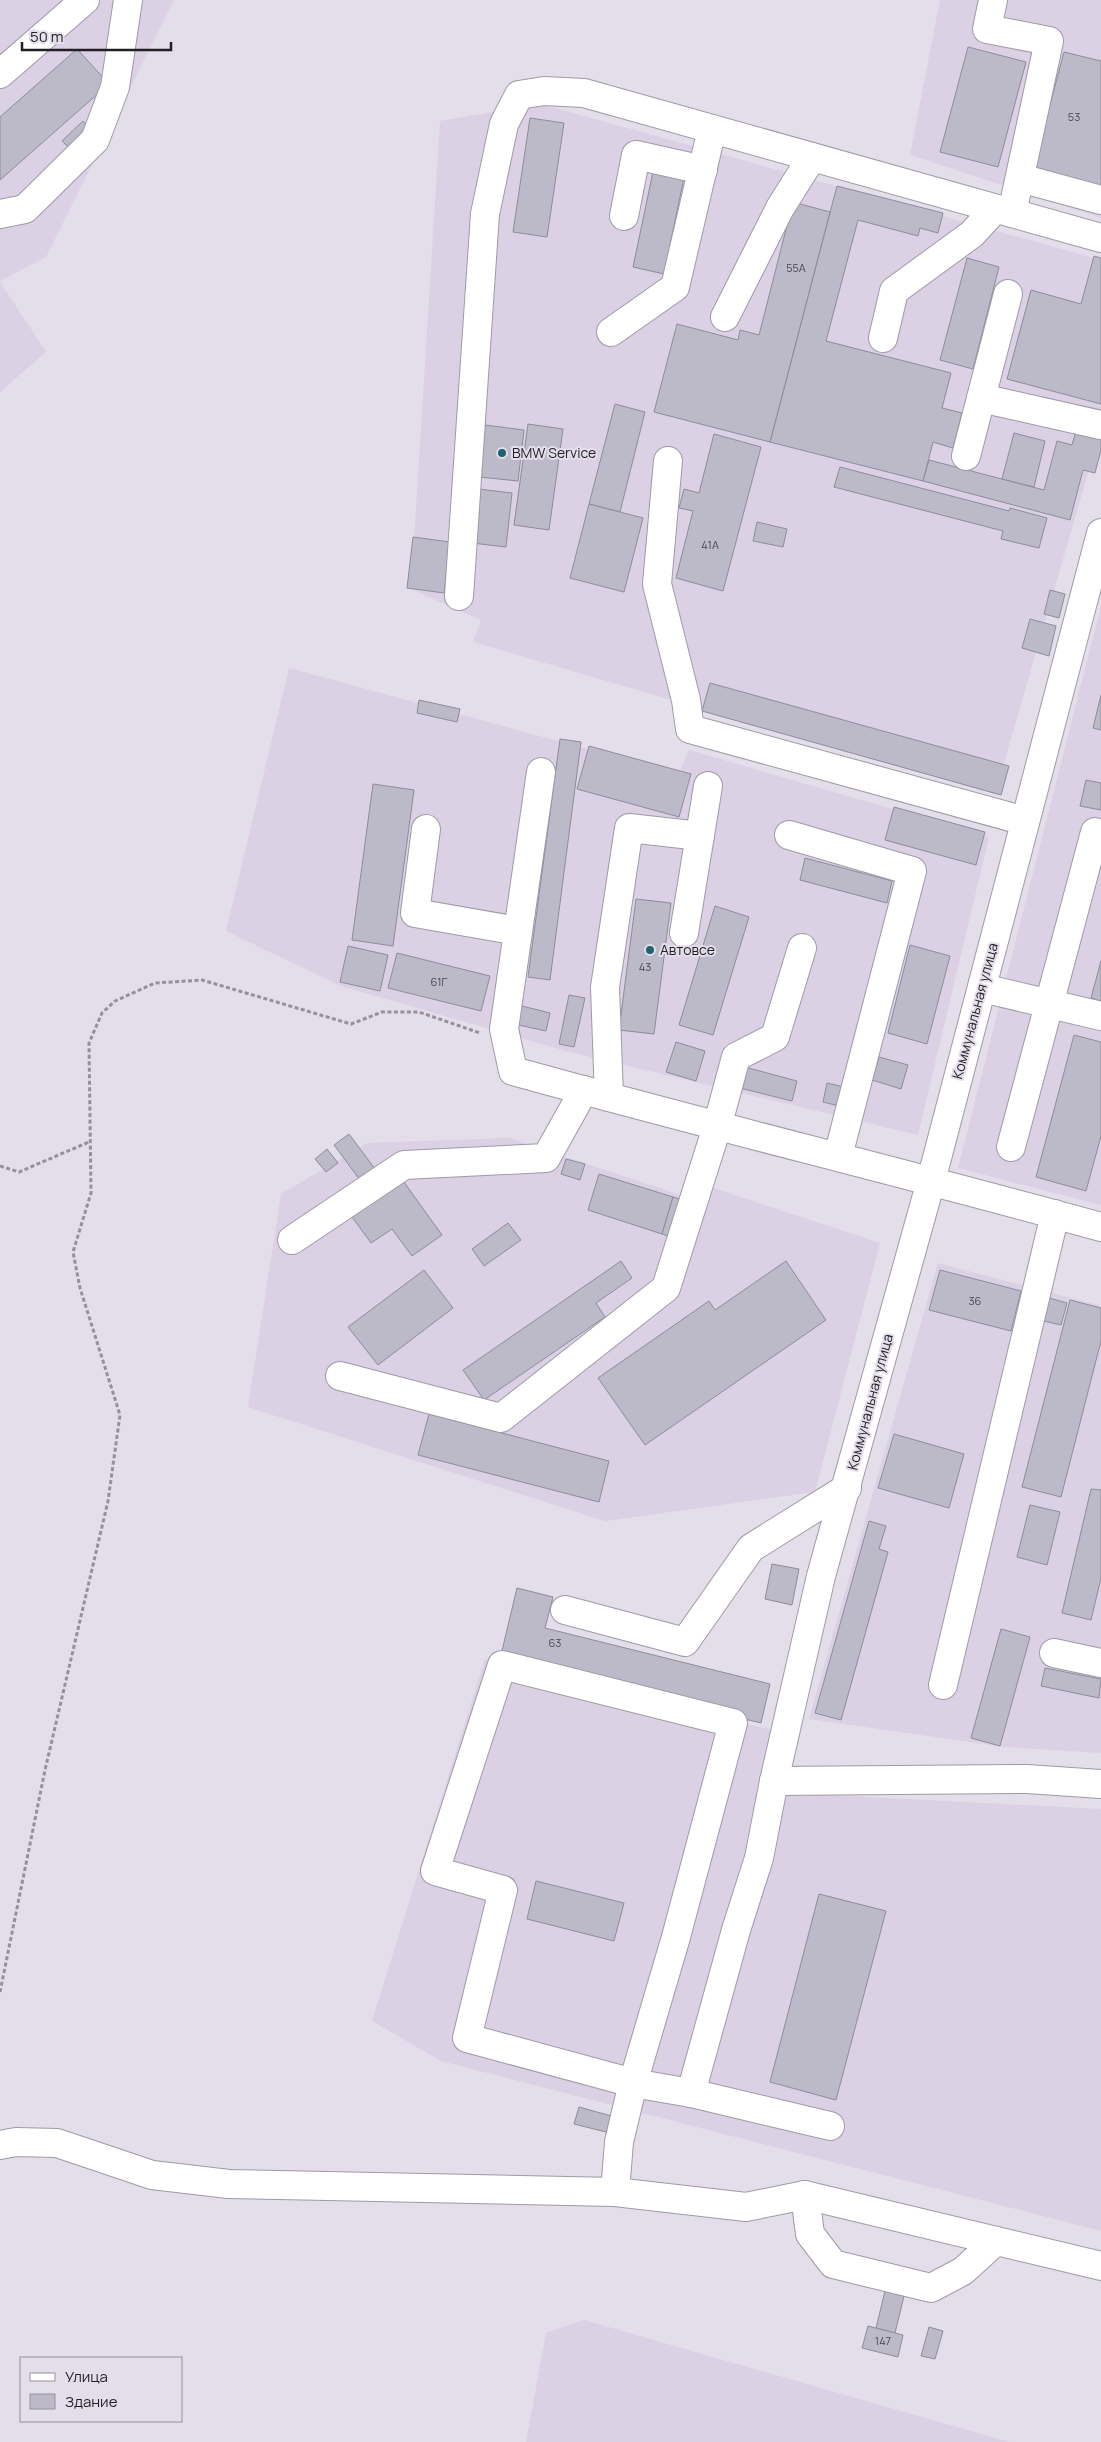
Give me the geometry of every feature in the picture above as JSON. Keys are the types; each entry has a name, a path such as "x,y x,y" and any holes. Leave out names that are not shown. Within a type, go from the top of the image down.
{"street":[{"path":"0,74 85,0"},
{"path":"0,214 25,209 95,140 115,87 128,0"},
{"path":"883,338 894,290 1004,211 1020,178 1049,41 986,29 993,0"},
{"path":"459,596 485,214 504,124 520,95 544,90 584,93 1101,238"},
{"path":"611,332 675,288 712,129"},
{"path":"624,216 636,155 703,170"},
{"path":"725,317 780,208 812,157"},
{"path":"1020,178 1101,200"},
{"path":"966,456 1008,294"},
{"path":"980,398 1101,426"},
{"path":"668,461 657,584 686,700 690,729 1025,821"},
{"name":"Коммунальная улица","path":"691,2093 736,1930 759,1858 774,1781 820,1576 931,1181 1101,533"},
{"path":"541,772 504,1029 513,1071 717,1127 838,1156 1101,1227"},
{"path":"684,933 708,786"},
{"path":"292,1240 404,1165 546,1158 596,1094 605,988 629,828 700,836"},
{"path":"426,829 415,912 518,931"},
{"path":"1011,1147 1094,832"},
{"path":"789,836 912,871 838,1156"},
{"path":"340,1376 501,1418 666,1288 717,1127 736,1057 775,1037 802,948"},
{"path":"982,988 1101,1016"},
{"path":"943,1685 1055,1214"},
{"path":"565,1610 685,1642 751,1548 846,1488"},
{"path":"1054,1653 1101,1663"},
{"path":"615,2192 619,2142 633,2083 676,1936 733,1722 502,1665 435,1871 503,1890 467,2038 633,2083 691,2093 830,2126"},
{"path":"774,1781 1027,1779 1101,1784"},
{"path":"0,2145 16,2142 57,2143 152,2175 229,2184 615,2192 746,2207 805,2195 1101,2266"},
{"path":"805,2195 810,2234 833,2264 931,2288 963,2271 996,2241"}],"path":[{"path":"0,1992 45,1770 108,1501 120,1415 80,1288 73,1252 90,1193 89,1044 102,1013 115,1001 155,983 202,980 351,1024 382,1012 419,1012 450,1021 507,1043"},
{"path":"0,1166 19,1172 89,1142"}],"shaded area":[{"path":"0,0 174,0 46,257 0,281"},
{"path":"940,0 1101,0 1101,218 910,155"},
{"path":"541,104 1101,260 1101,428 995,794 473,642 481,620 411,589 440,121"},
{"path":"0,282 46,352 0,392"},
{"path":"1101,606 1101,1205 958,1168"},
{"path":"289,668 679,774 689,750 989,837 918,1135 566,1051 341,986 226,931"},
{"path":"509,1138 701,1202 710,1187 880,1243 815,1492 605,1521 248,1407 281,1194 367,1143"},
{"path":"938,1263 1101,1306 1101,1753 1004,1747 809,1719"},
{"path":"485,1659 772,1730 792,1793 1101,1809 1101,2231 441,2061 372,2021"},
{"path":"584,2320 1009,2442 526,2442 546,2333"}],"building":[{"path":"968,47 1026,62 998,167 940,152"},
{"path":"77,49 109,84 0,180 0,117"},
{"path":"1064,52 1101,61 1101,191 1032,173"},
{"path":"530,118 564,123 547,237 513,232"},
{"path":"83,121 91,130 70,149 62,141"},
{"path":"654,167 685,173 664,274 633,267"},
{"path":"837,186 943,213 938,233 920,228 918,236 858,220 826,341 951,373 942,408 962,413 953,448 933,442 923,481 770,442"},
{"path":"793,202 830,212 770,442 654,412 677,324 738,340 740,330 759,335"},
{"path":"1094,256 1101,258 1101,404 1007,379 1031,290 1081,304"},
{"path":"967,258 999,267 973,369 940,360"},
{"path":"615,404 645,412 620,512 589,504"},
{"path":"528,424 563,429 549,530 514,525"},
{"name":"BMW Service","path":"485,425 524,430 518,481 479,477"},
{"path":"1076,431 1101,437 1101,450 1095,473 1083,470 1070,520 923,481 929,460 1044,490 1057,441 1072,445"},
{"path":"1014,433 1045,441 1034,487 1002,479"},
{"path":"714,434 761,447 723,591 676,578 693,511 679,508 684,489 699,493"},
{"path":"840,467 1009,511 1010,508 1047,518 1039,548 1001,539 1003,531 834,487"},
{"path":"478,489 512,493 506,547 472,543"},
{"path":"589,504 643,518 624,592 570,578"},
{"path":"757,522 787,529 783,547 753,541"},
{"path":"413,537 450,542 444,593 407,588"},
{"path":"1050,590 1065,594 1059,618 1044,614"},
{"path":"1030,619 1056,626 1049,656 1022,648"},
{"path":"710,683 1009,766 1001,795 702,711"},
{"path":"1101,695 1101,730 1093,728"},
{"path":"419,700 460,709 457,722 417,713"},
{"path":"560,739 581,742 550,980 528,977"},
{"path":"589,746 691,774 679,817 577,789"},
{"path":"1086,780 1101,783 1101,810 1080,806"},
{"path":"373,784 414,790 393,946 352,940"},
{"path":"894,807 985,832 976,865 885,840"},
{"path":"805,858 892,881 887,903 800,880"},
{"path":"636,899 671,903 654,1034 619,1030"},
{"path":"715,906 749,917 713,1035 679,1025"},
{"path":"910,945 950,956 927,1044 888,1033"},
{"path":"348,946 388,955 380,991 340,982"},
{"path":"397,953 490,976 481,1011 388,988"},
{"path":"1101,961 1101,1001 1091,998"},
{"path":"569,995 585,998 574,1047 559,1044"},
{"path":"518,1005 550,1013 546,1031 514,1024"},
{"path":"1074,1035 1101,1042 1101,1136 1086,1191 1036,1177"},
{"path":"676,1042 705,1051 696,1081 666,1072"},
{"path":"879,1057 908,1065 901,1089 872,1080"},
{"path":"741,1066 797,1081 792,1101 736,1087"},
{"path":"827,1083 848,1088 843,1107 823,1102"},
{"path":"349,1134 378,1173 363,1184 334,1145"},
{"path":"327,1149 338,1163 326,1172 315,1159"},
{"path":"566,1159 585,1164 580,1180 561,1174"},
{"path":"599,1174 673,1197 662,1234 588,1210"},
{"path":"401,1178 442,1235 412,1256 392,1229 371,1243 350,1214"},
{"path":"673,1197 705,1207 693,1244 662,1234"},
{"path":"508,1223 521,1240 484,1266 472,1249"},
{"path":"621,1261 632,1278 596,1303 605,1317 484,1400 463,1370"},
{"path":"786,1261 826,1320 645,1445 598,1378 709,1301 715,1310"},
{"path":"424,1270 453,1308 378,1365 348,1327"},
{"path":"940,1270 1021,1291 1011,1331 929,1310"},
{"path":"1049,1298 1067,1303 1061,1325 1044,1321"},
{"path":"1070,1300 1101,1308 1101,1341 1061,1497 1022,1487"},
{"path":"429,1414 609,1461 599,1502 418,1455"},
{"path":"894,1434 964,1454 949,1508 878,1488"},
{"path":"1091,1489 1101,1490 1101,1578 1091,1620 1062,1613"},
{"path":"1030,1505 1060,1512 1047,1565 1017,1557"},
{"path":"869,1521 886,1526 879,1549 888,1552 841,1720 815,1713"},
{"path":"772,1564 799,1569 792,1605 765,1599"},
{"path":"517,1588 553,1597 545,1628 770,1684 761,1723 500,1659"},
{"path":"1001,1629 1030,1637 1000,1746 971,1738"},
{"path":"1045,1668 1101,1679 1099,1698 1041,1686"},
{"path":"536,1881 624,1903 614,1941 527,1919"},
{"path":"819,1894 886,1911 836,2100 770,2082"},
{"path":"579,2107 615,2117 610,2133 574,2124"},
{"path":"885,2291 904,2296 895,2333 876,2328"},
{"path":"868,2326 903,2335 898,2357 862,2348"},
{"path":"929,2327 943,2331 935,2359 921,2356"}],"place":[{"name":"BMW Service","path":"502,453"},
{"name":"Автовсе","path":"650,950"}]}
